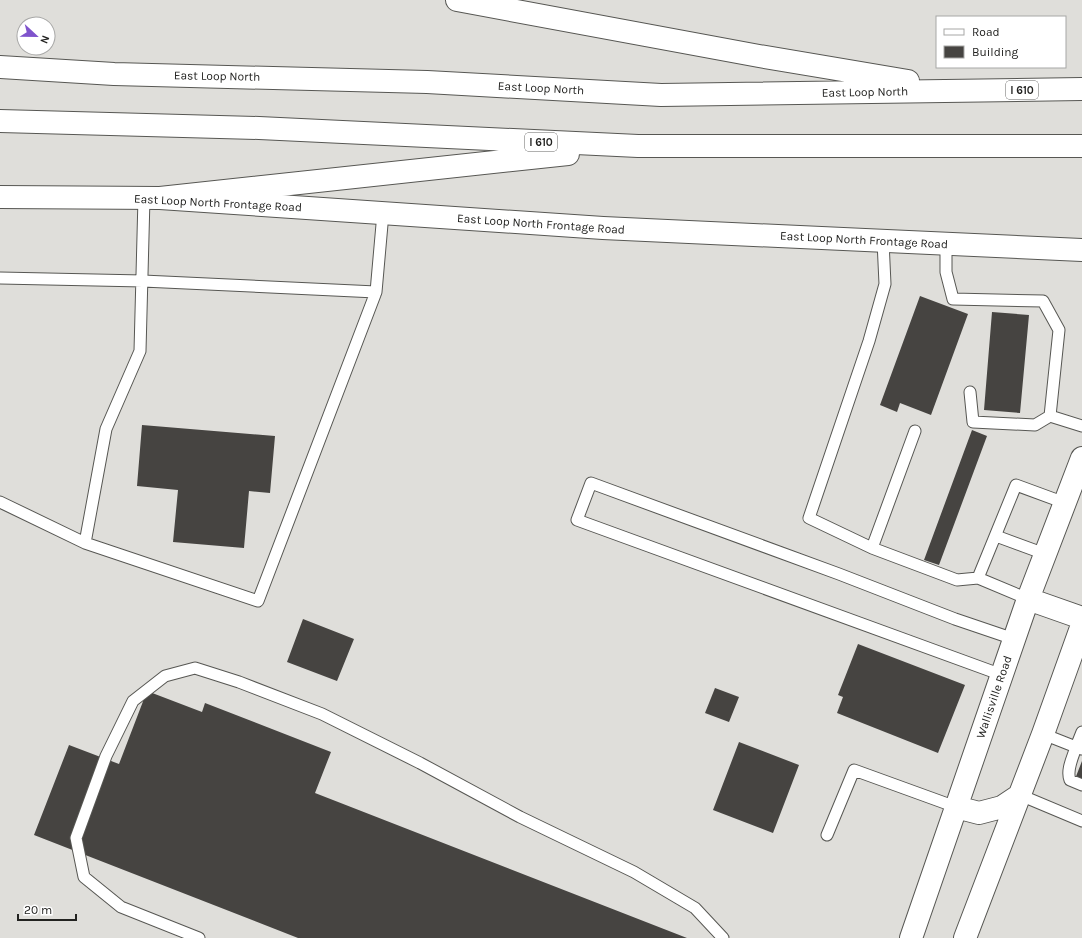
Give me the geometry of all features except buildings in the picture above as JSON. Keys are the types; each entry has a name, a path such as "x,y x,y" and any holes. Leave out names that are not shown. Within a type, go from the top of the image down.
{"main road":[{"path":"457,0 759,56 963,90"},
{"name":"East Loop North","path":"0,67 114,74 427,82 661,95 1082,89"},
{"name":"I 610","path":"0,121 259,128 638,146 1082,146"},
{"path":"152,198 638,146"},
{"name":"East Loop North Frontage Road","path":"0,197 152,198 603,228 1082,250"},
{"path":"1060,249 1082,262"},
{"name":"Wallisville Road","path":"911,938 1028,599 1082,458"},
{"path":"1028,599 1082,618"},
{"path":"966,938 1082,625"},
{"path":"956,807 979,813 1002,807 1020,795"}],"lane":[{"path":"85,543 106,429 140,351 143,281 152,198"},
{"path":"0,502 85,543 258,601 376,292 383,213"},
{"path":"883,241 885,284 869,341 809,518 872,548 957,580 978,578 1028,599"},
{"path":"946,244 946,272 953,299 1043,301 1059,330 1050,416"},
{"path":"0,278 143,281 376,292"},
{"path":"970,392 973,422 1035,425 1050,416 1082,426"},
{"path":"872,548 915,431"},
{"path":"1002,675 577,520 591,483 832,572 954,619 1014,639"},
{"path":"978,578 1016,485 1065,503"},
{"path":"996,536 1045,554"},
{"path":"199,938 121,907 84,876 76,838 106,756 134,701 165,676 195,668 239,682 322,714 420,763 520,818 634,872 695,908 723,938"},
{"path":"1082,732 1079,748 1068,770 1070,780 1082,785"},
{"path":"1042,734 1079,748"},
{"path":"827,835 854,770 956,807"},
{"path":"1020,795 1082,821"}]}
